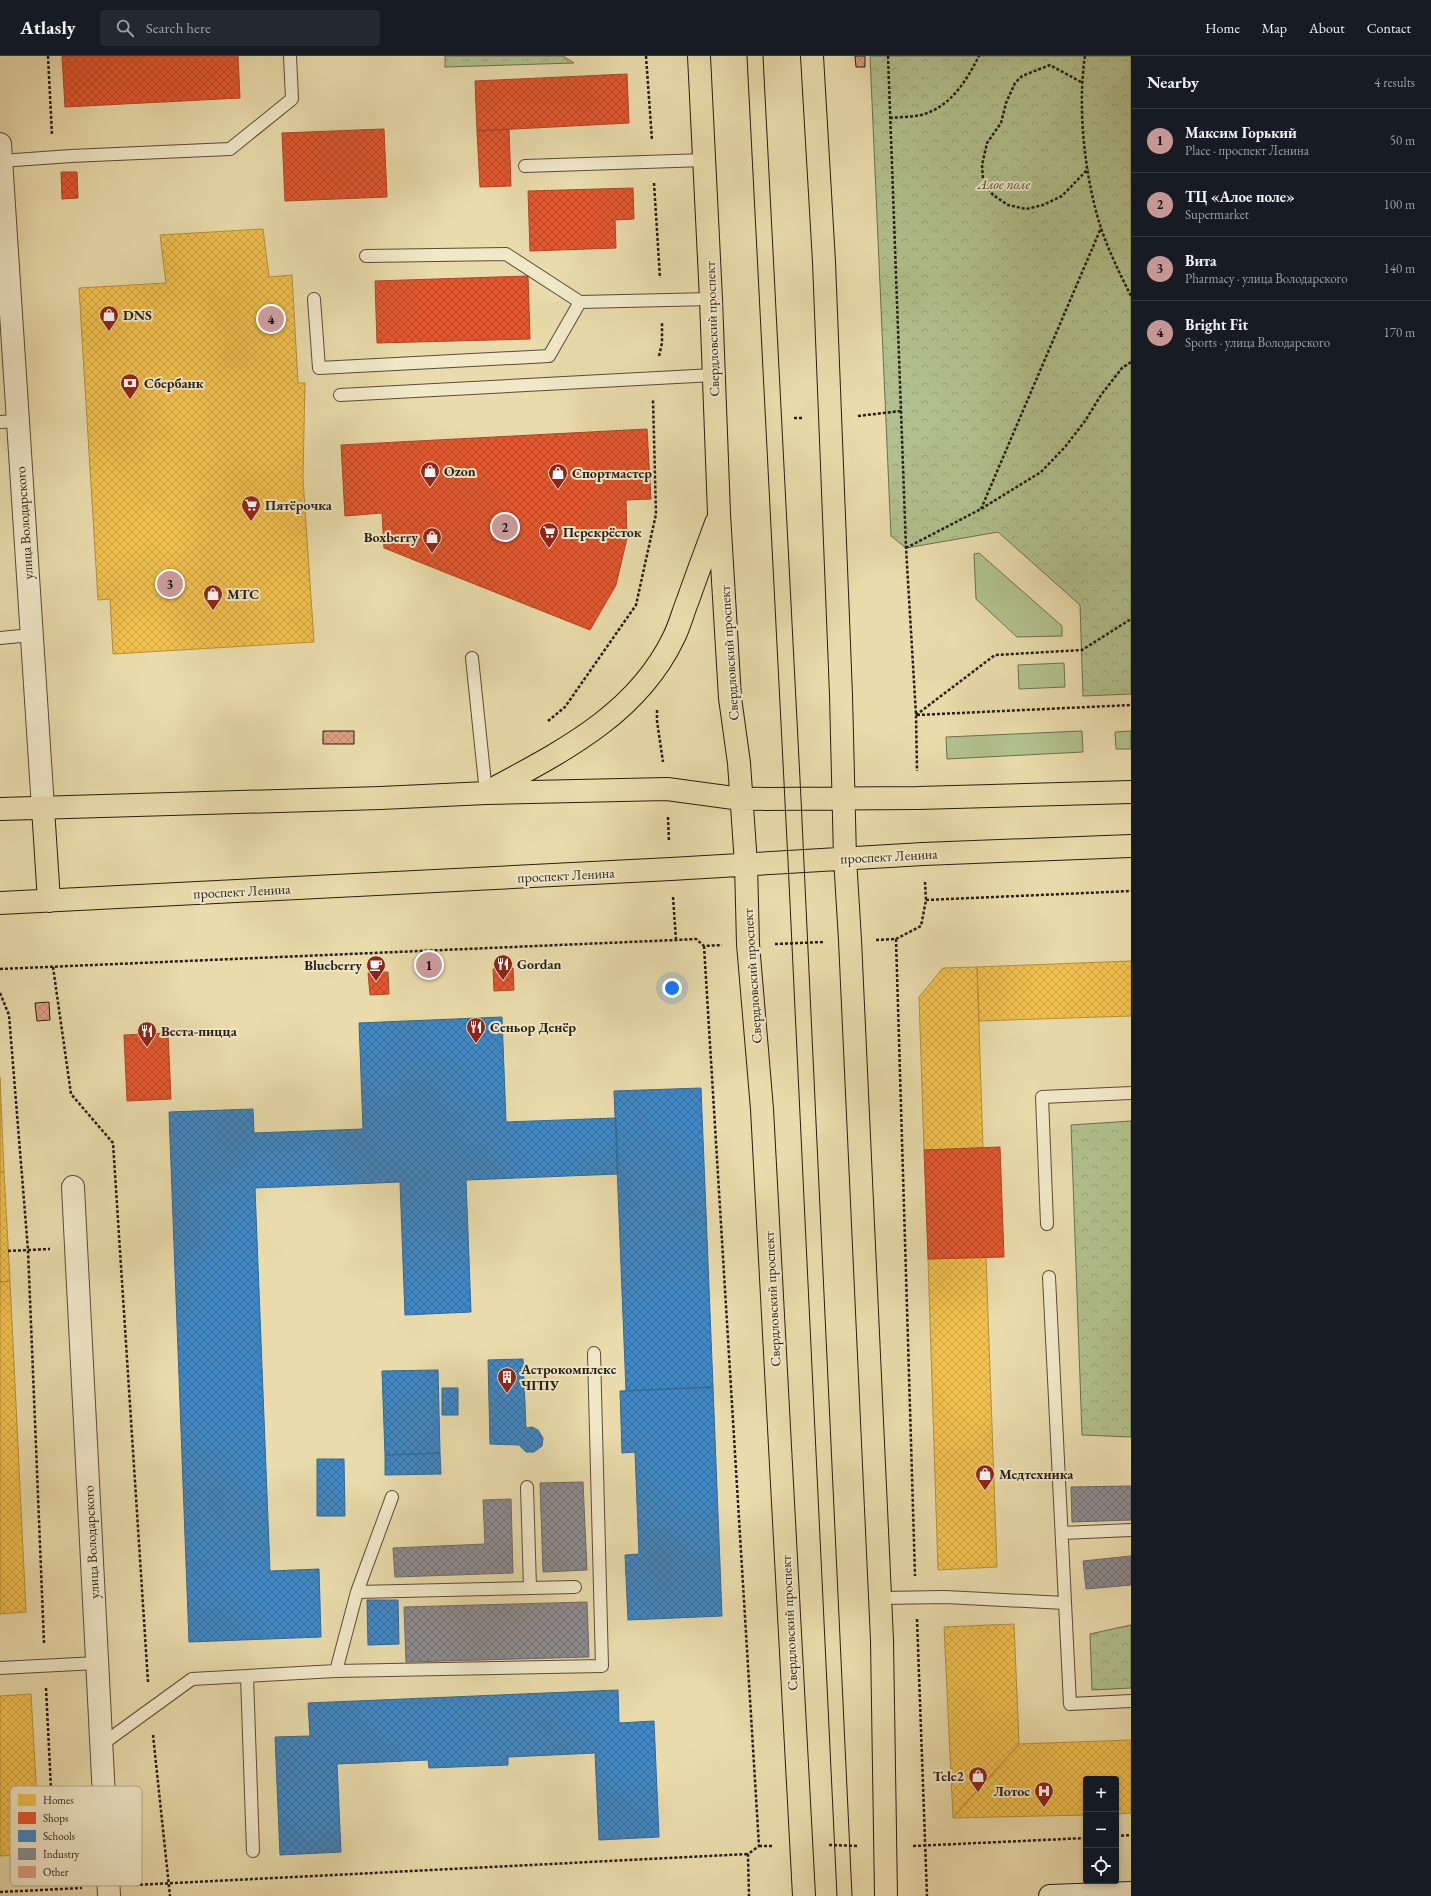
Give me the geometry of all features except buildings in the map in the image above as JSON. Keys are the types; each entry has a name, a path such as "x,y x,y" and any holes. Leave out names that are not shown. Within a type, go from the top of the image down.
{"main road":[{"name":"Свердловский проспект","path":"699,56 705,160 719,514 730,698 739,763 746,864 748,944 762,1117 804,1896"},
{"path":"812,56 824,262 841,695 844,858 851,948 881,1598 886,1896"},
{"path":"486,793 567,749 612,716 652,674 674,637 719,514"},
{"path":"0,809 382,798 486,793 667,789 741,799 918,798 1131,792"},
{"name":"улица Володарского","path":"43,808 49,901"},
{"name":"проспект Ленина","path":"0,903 671,869 923,854 1131,846"}],"street":[{"name":"улица Володарского","path":"1,152 8,422 31,635 43,808"},
{"name":"улица Володарского","path":"73,1187 103,1786"},
{"path":"1050,1896 1125,1894"}],"lane":[{"path":"1,152 53,158 230,149 292,100 290,56"},
{"path":"525,166 705,160"},
{"path":"366,256 506,254 580,302 711,300"},
{"path":"314,299 319,368 549,356 580,302"},
{"path":"340,395 714,375"},
{"path":"0,638 31,635"},
{"path":"472,658 486,793"},
{"path":"1047,1224 1042,1097 1131,1093"},
{"path":"1049,1277 1070,1704 1131,1701"},
{"path":"101,1744 192,1679 336,1671 602,1666 594,1353"},
{"path":"527,1487 530,1588"},
{"path":"336,1671 357,1592 392,1497"},
{"path":"1062,1533 1131,1530"},
{"path":"357,1592 575,1587"},
{"path":"881,1598 945,1597 1066,1603"},
{"path":"0,1668 97,1663"},
{"path":"247,1676 253,1851"}],"path":[{"path":"48,56 53,158"},
{"path":"888,56 906,548 916,715 917,763"},
{"path":"890,118 922,115 948,102 968,77 979,56"},
{"path":"1085,56 1081,82 1088,169 1101,228 1131,296"},
{"path":"1081,82 1050,65 1022,76 1015,83 1006,103 1001,123 987,143 982,165 984,180 993,195 1008,205 1026,209 1043,205 1062,196 1088,169"},
{"path":"981,509 1101,228"},
{"path":"906,548 981,509 1041,472 1065,447 1081,426 1101,395 1122,368 1131,362"},
{"path":"916,715 995,655 1082,650 1131,620"},
{"path":"657,704 657,721 667,789 676,940"},
{"path":"916,715 1131,705"},
{"path":"923,854 926,900 921,926 896,939 924,1846 927,1896"},
{"path":"926,900 1131,891"},
{"path":"0,969 696,939 704,946 759,1846"},
{"path":"53,966 71,1094 113,1143 150,1709 170,1896"},
{"path":"0,993 9,1015 28,1250 51,1786"},
{"path":"8,1251 76,1248"},
{"path":"1119,1836 1131,1835"},
{"path":"0,1892 56,1889 109,1891 169,1883 748,1854 759,1846 924,1846 1083,1838"},
{"path":"748,1854 748,1896"}],"green space":[{"path":"445,56 563,56 574,63 445,67"},
{"name":"Алое поле","path":"870,56 1131,56 1131,694 1083,696 1080,605 998,532 906,548 891,536"},
{"path":"979,553 1062,626 1062,636 1017,637 976,599 974,554"},
{"path":"1064,663 1065,687 1019,689 1018,665"},
{"path":"1082,731 1083,752 947,759 946,737"},
{"path":"1131,731 1131,749 1116,749 1115,732"},
{"path":"1131,1121 1131,1437 1082,1435 1071,1125"},
{"path":"1131,1625 1131,1688 1092,1690 1090,1634"}],"tram line":[{"path":"747,56 788,861 837,1896"},
{"path":"763,56 801,799 852,1896"}],"place":[{"name":"Bright Fit","path":"271,319"},
{"name":"DNS","path":"109,332"},
{"name":"Сбербанк","path":"130,400"},
{"name":"Ozon","path":"430,488"},
{"name":"Спортмастер","path":"558,490"},
{"name":"Пятёрочка","path":"251,522"},
{"name":"ТЦ «Алое поле»","path":"505,527"},
{"name":"Перекрёсток","path":"549,549"},
{"name":"Boxberry","path":"432,554"},
{"name":"Вита","path":"170,584"},
{"name":"МТС","path":"213,611"},
{"name":"Максим Горький","path":"429,965"},
{"name":"Gordan","path":"503,981"},
{"name":"Blueberry","path":"376,982"},
{"name":"Сеньор Денёр","path":"476,1044"},
{"name":"Веста-пицца","path":"147,1048"},
{"name":"Астрокомплекс ЧГПУ","path":"507,1394"},
{"name":"Медтехника","path":"985,1491"},
{"name":"Tele2","path":"978,1793"},
{"name":"Лотос","path":"1044,1808"}]}
